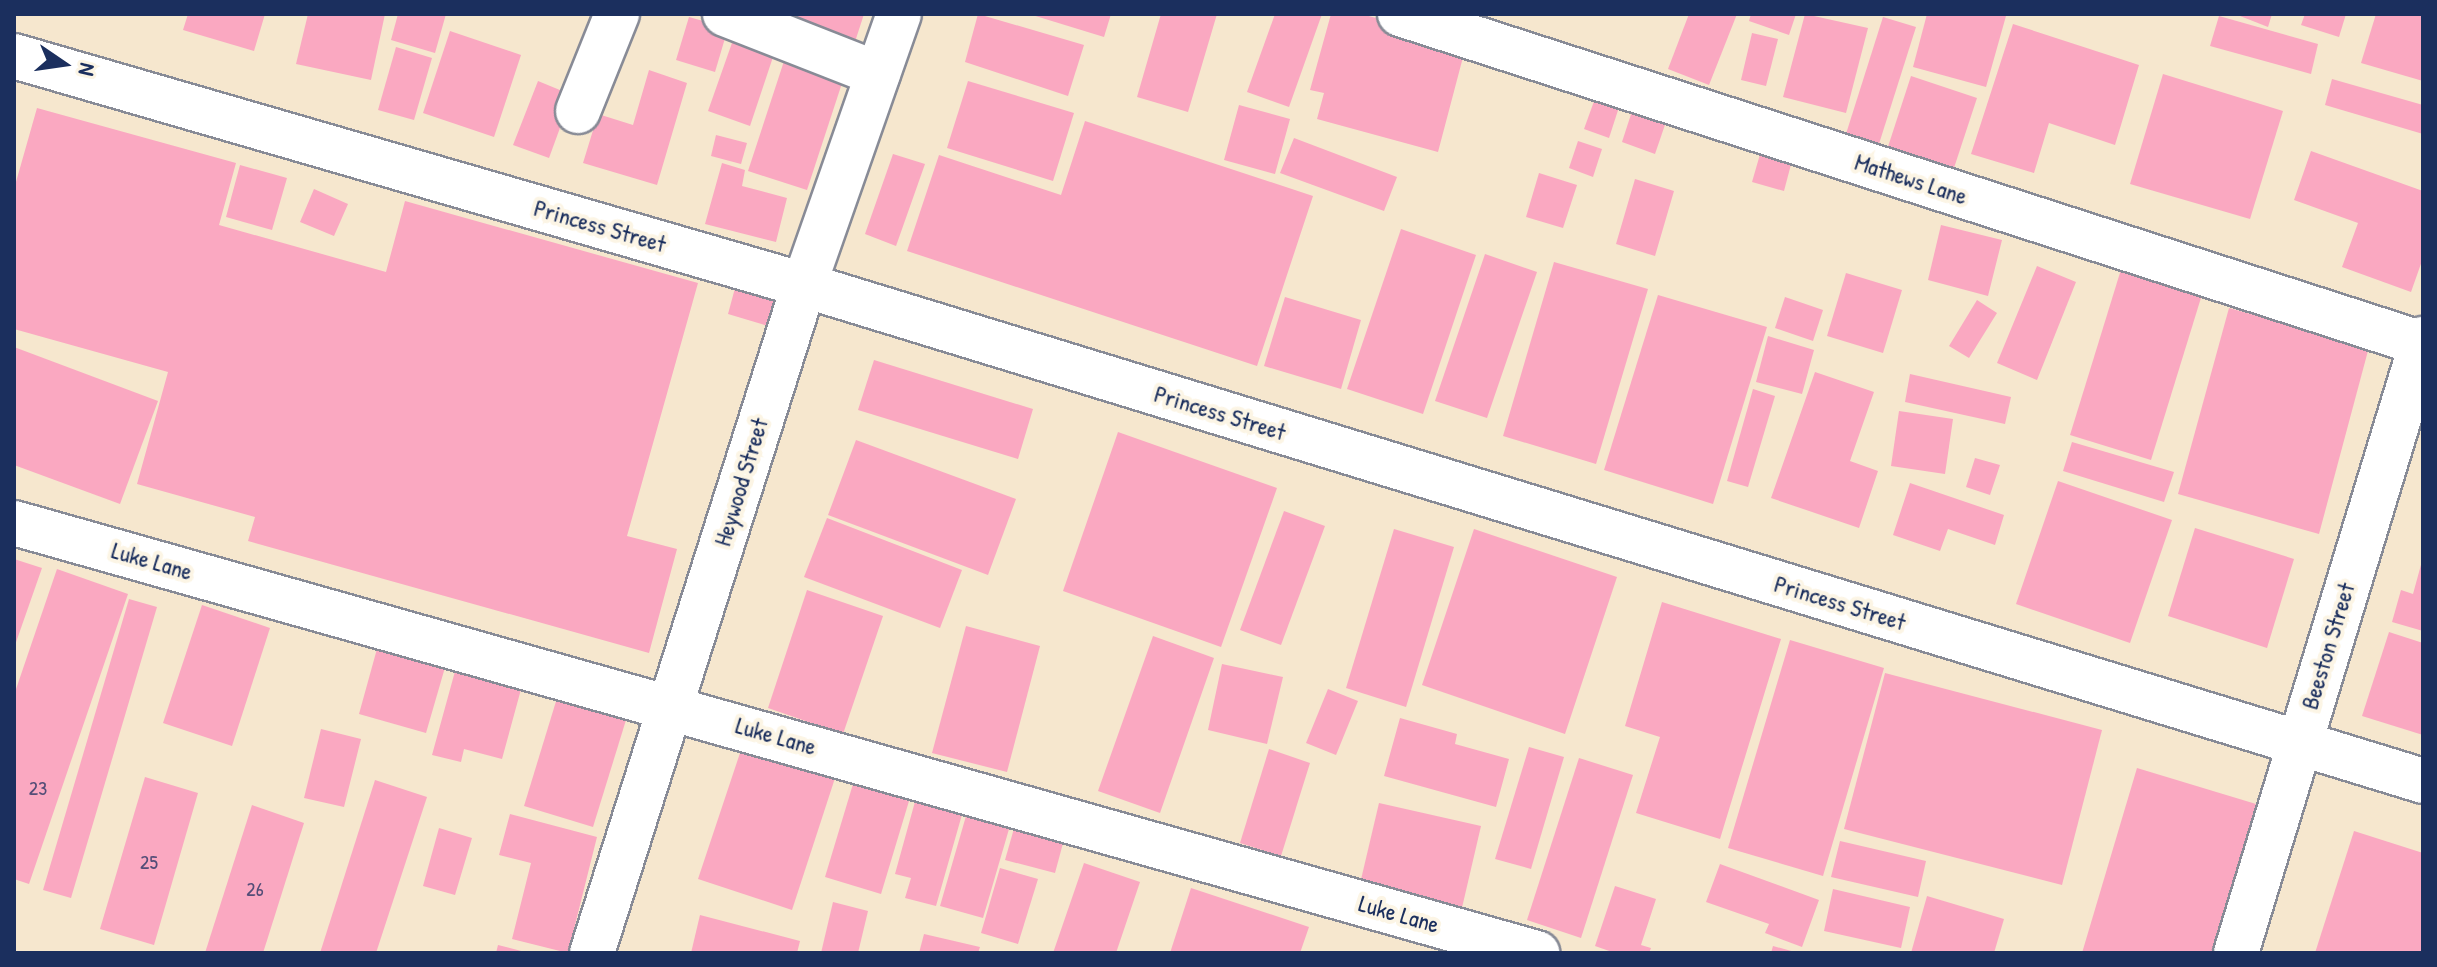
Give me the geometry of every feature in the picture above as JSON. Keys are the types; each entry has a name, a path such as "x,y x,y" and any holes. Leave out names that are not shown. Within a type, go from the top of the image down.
{"street":[{"path":"578,111 617,14"},
{"path":"725,14 878,74"},
{"name":"Heywood Street","path":"592,953 804,285 899,14"},
{"name":"Mathews Lane","path":"1400,14 2423,342"},
{"name":"Princess Street","path":"14,56 804,285 2423,781"},
{"name":"Beeston Street","path":"2236,953 2297,744 2423,342"},
{"name":"Luke Lane","path":"14,523 671,706 1537,953"}],"building":[{"path":"188,14 265,14 254,51 183,30"},
{"path":"308,14 385,14 371,80 296,64"},
{"path":"398,14 446,14 435,53 391,40"},
{"path":"778,14 864,14 853,48"},
{"path":"978,14 1084,45 1068,96 965,62"},
{"path":"1029,14 1111,14 1104,37"},
{"path":"1161,14 1217,14 1188,112 1137,97"},
{"path":"1275,14 1322,14 1289,107 1247,92"},
{"path":"1331,14 1361,14 1467,42 1438,152 1317,119 1324,93 1310,90"},
{"path":"1689,14 1737,14 1709,85 1668,69"},
{"path":"1751,14 1796,14 1789,35 1749,21"},
{"path":"1805,14 1868,28 1846,113 1783,97"},
{"path":"1927,14 2006,16 1986,87 1913,67"},
{"path":"2235,14 2272,14 2268,27"},
{"path":"2305,14 2346,14 2339,37 2301,25"},
{"path":"2376,14 2423,14 2423,81 2361,63"},
{"path":"2219,16 2318,44 2311,74 2210,46"},
{"path":"689,17 728,28 715,72 676,60"},
{"path":"1883,17 1916,27 1878,147 1845,137"},
{"path":"2013,24 2139,65 2115,145 2049,123 2034,173 1971,154"},
{"path":"450,31 521,55 494,137 423,113"},
{"path":"1752,33 1778,39 1766,86 1741,80"},
{"path":"733,40 774,54 750,126 708,111"},
{"path":"396,47 432,58 414,120 378,110"},
{"path":"785,58 844,77 807,190 748,171"},
{"path":"649,70 687,83 657,185 583,163 598,114 633,125"},
{"path":"2163,74 2283,111 2250,219 2130,184"},
{"path":"1911,76 1977,98 1950,180 1884,159"},
{"path":"2332,79 2423,105 2423,134 2325,105"},
{"path":"538,81 572,95 549,158 513,145"},
{"path":"968,81 1074,113 1053,181 947,148"},
{"path":"1597,93 1621,101 1609,138 1584,129"},
{"path":"1239,105 1290,119 1275,174 1224,160"},
{"path":"1634,105 1668,116 1655,154 1622,142"},
{"path":"37,108 236,163 219,225 386,272 405,201 698,283 627,536 677,549 649,653 248,541 255,517 137,484 168,372 14,329 14,189"},
{"path":"1085,121 1313,196 1257,366 907,251 939,155 1061,195"},
{"path":"716,135 747,143 741,164 711,156"},
{"path":"1294,138 1397,177 1384,211 1280,173"},
{"path":"1578,141 1602,149 1593,177 1569,168"},
{"path":"1763,144 1794,153 1784,191 1752,182"},
{"path":"2311,151 2423,191 2423,258 2411,292 2342,267 2358,223 2294,200"},
{"path":"893,154 925,164 896,246 865,234"},
{"path":"722,163 745,170 742,186 787,198 776,242 705,224"},
{"path":"240,165 287,178 272,230 226,217"},
{"path":"1539,173 1577,185 1563,228 1526,217"},
{"path":"1635,179 1674,191 1655,256 1616,244"},
{"path":"314,189 348,204 334,236 300,222"},
{"path":"1941,225 2002,240 1988,296 1928,280"},
{"path":"1401,229 1476,255 1423,414 1347,389"},
{"path":"1485,254 1537,272 1487,418 1435,401"},
{"path":"1554,262 1648,289 1596,464 1503,436"},
{"path":"2123,263 2204,288 2151,460 2070,435"},
{"path":"2037,266 2076,282 2037,380 1997,363"},
{"path":"1846,273 1902,290 1883,353 1827,336"},
{"path":"738,277 785,291 775,328 728,314"},
{"path":"1658,295 1767,327 1713,504 1604,470"},
{"path":"1285,297 1361,320 1341,389 1264,366"},
{"path":"1785,297 1823,310 1813,341 1775,328"},
{"path":"1977,300 1997,313 1969,358 1949,346"},
{"path":"2229,308 2369,347 2319,534 2178,494"},
{"path":"1768,336 1814,350 1802,394 1756,382"},
{"path":"14,347 158,401 120,504 14,465"},
{"path":"874,360 1033,409 1018,459 858,410"},
{"path":"1815,372 1874,392 1850,461 1878,471 1859,528 1771,498"},
{"path":"1910,374 2011,397 2005,424 1905,402"},
{"path":"1753,389 1775,396 1748,487 1727,481"},
{"path":"1899,411 1953,419 1945,474 1891,466"},
{"path":"1118,432 1277,488 1221,647 1063,591"},
{"path":"856,440 1016,499 988,575 828,515"},
{"path":"2072,442 2174,472 2164,502 2063,471"},
{"path":"1975,458 2000,465 1990,495 1966,487"},
{"path":"2058,481 2172,520 2130,643 2016,604"},
{"path":"1910,483 2004,515 1995,545 1948,529 1940,551 1893,535"},
{"path":"1284,511 1325,526 1281,645 1240,630"},
{"path":"827,518 962,570 940,628 804,577"},
{"path":"2195,528 2294,559 2267,648 2168,616"},
{"path":"1394,529 1454,547 1406,707 1346,688"},
{"path":"1474,529 1617,577 1565,734 1422,685"},
{"path":"14,559 42,568 14,648"},
{"path":"2422,561 2423,631 2392,622 2401,590 2413,594"},
{"path":"57,569 128,594 29,884 14,879 14,695"},
{"path":"807,590 883,616 843,734 768,708"},
{"path":"129,599 157,607 71,898 43,890"},
{"path":"1662,602 1781,639 1720,839 1636,813 1660,737 1625,726"},
{"path":"202,605 270,628 232,746 163,723"},
{"path":"966,626 1040,646 1007,772 932,753"},
{"path":"2389,632 2423,643 2423,735 2362,716"},
{"path":"1153,636 1214,658 1160,813 1098,791"},
{"path":"380,638 448,657 426,733 359,714"},
{"path":"1790,640 1884,668 1823,876 1728,848"},
{"path":"457,664 523,682 502,759 464,749 461,762 432,755"},
{"path":"1222,664 1283,677 1267,744 1208,730"},
{"path":"1885,673 2102,730 2062,885 1844,829"},
{"path":"561,685 630,707 593,827 524,806"},
{"path":"1328,689 1358,701 1336,755 1306,743"},
{"path":"1400,718 1457,734 1455,744 1509,759 1496,807 1384,776"},
{"path":"321,729 361,739 344,807 304,798"},
{"path":"743,744 836,775 792,910 698,879"},
{"path":"1529,747 1564,757 1531,869 1495,859"},
{"path":"1269,749 1310,763 1281,856 1240,843"},
{"path":"1579,758 1633,775 1581,938 1527,920"},
{"path":"2137,768 2256,804 2212,953 2082,953"},
{"path":"145,777 198,793 154,945 100,929"},
{"path":"375,780 427,797 376,953 320,953"},
{"path":"853,784 909,801 881,894 825,877"},
{"path":"916,798 963,811 936,906 905,898 911,878 895,874"},
{"path":"1379,803 1481,826 1461,912 1359,888"},
{"path":"252,805 304,823 263,953 205,953"},
{"path":"510,814 597,837 568,953 512,939 531,863 499,855"},
{"path":"966,816 1009,829 983,918 940,906"},
{"path":"1017,818 1066,832 1055,873 1005,860"},
{"path":"439,828 472,838 455,895 423,886"},
{"path":"2354,831 2423,853 2423,953 2315,953"},
{"path":"1840,841 1926,861 1918,897 1831,877"},
{"path":"1084,863 1140,882 1116,953 1053,953"},
{"path":"1720,864 1819,900 1802,947 1765,933 1769,924 1706,902"},
{"path":"1000,868 1038,879 1018,944 981,933"},
{"path":"1615,886 1656,899 1641,945 1651,948 1649,953 1615,953 1595,946"},
{"path":"1191,888 1309,927 1300,953 1170,953"},
{"path":"1833,889 1910,907 1901,948 1824,931"},
{"path":"1927,896 2004,919 1994,953 1911,953"},
{"path":"833,902 868,911 858,953 821,953"},
{"path":"700,915 800,941 797,953 691,953"},
{"path":"924,934 980,947 978,953 919,953"},
{"path":"498,945 525,952 525,953 496,953"},
{"path":"1773,946 1795,952 1795,953 1771,953"}]}
